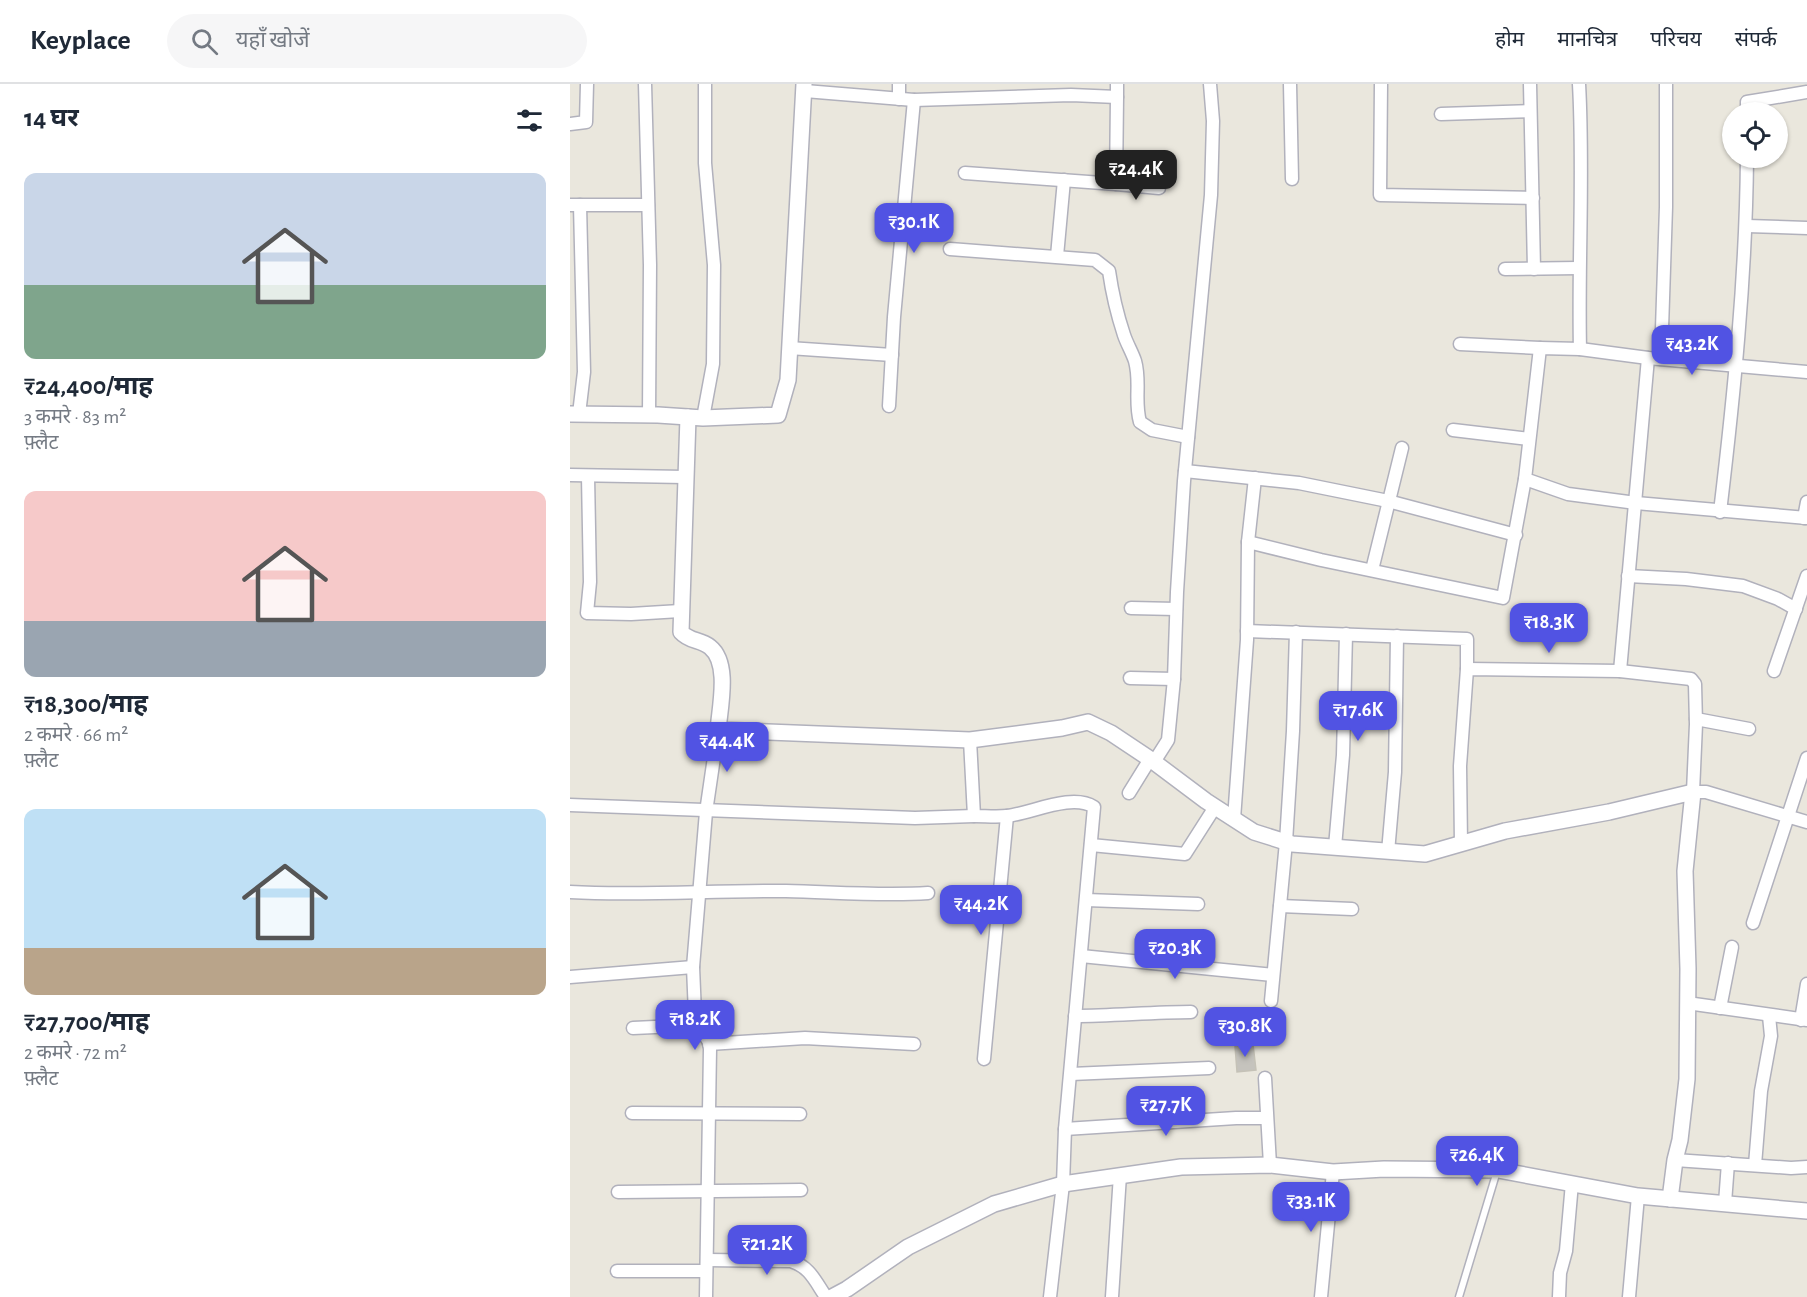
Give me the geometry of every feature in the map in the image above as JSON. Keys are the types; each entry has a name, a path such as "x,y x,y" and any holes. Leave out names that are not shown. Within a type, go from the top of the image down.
{"street":[{"path":"570,124 586,122 587,84"},
{"path":"645,84 650,289 649,415"},
{"path":"705,84 705,163 714,265 713,364 696,418 685,477 684,575 680,611 681,632 687,639 707,644 717,654 722,669 718,730 706,812 698,892 697,937 693,967 695,1014 698,1025 709,1044 706,1297"},
{"path":"899,84 899,99"},
{"path":"1129,793 1168,740 1174,679 1185,471 1210,195 1213,122 1210,84"},
{"path":"1290,84 1292,179"},
{"path":"1381,84 1380,195 1533,198"},
{"path":"1530,84 1534,269"},
{"path":"1579,84 1580,349"},
{"path":"1661,359 1666,207 1666,84"},
{"path":"648,205 575,205 576,333 584,372 575,414 696,418 778,415 788,380 804,88 914,100 1071,95 1117,90 1116,184"},
{"path":"1747,102 1807,92"},
{"path":"889,406 901,232 914,100"},
{"path":"1442,114 1530,111"},
{"path":"1720,512 1747,226 1747,168"},
{"path":"965,173 1159,188"},
{"path":"1057,256 1064,180"},
{"path":"1747,226 1807,228"},
{"path":"950,249 1095,260 1109,270 1113,296 1124,335 1136,363 1138,386 1136,407 1140,422 1152,430 1188,437"},
{"path":"1505,269 1578,268"},
{"path":"1460,344 1580,349 1648,358 1807,372"},
{"path":"789,348 892,355"},
{"path":"1248,542 1321,560 1503,598 1525,479 1540,348"},
{"path":"1620,671 1648,358"},
{"path":"1453,430 1529,439"},
{"path":"1372,570 1402,448"},
{"path":"1185,471 1299,483 1388,501 1516,535"},
{"path":"570,475 685,477"},
{"path":"588,476 590,582 587,613 631,614 680,611"},
{"path":"1234,819 1247,631 1248,542 1255,478"},
{"path":"1525,479 1568,494 1636,504 1720,512 1806,518 1807,502"},
{"path":"1628,576 1686,579 1743,586 1778,598 1796,609"},
{"path":"1774,671 1807,576"},
{"path":"1131,608 1176,609"},
{"path":"1247,631 1467,639 1460,766 1461,844"},
{"path":"1272,1001 1286,842 1296,632"},
{"path":"1335,847 1343,755 1346,634"},
{"path":"1388,852 1395,772 1397,636"},
{"path":"1467,669 1620,671 1683,676 1691,679 1695,684 1693,792 1685,871 1687,1079 1670,1199"},
{"path":"1130,678 1174,679"},
{"path":"1696,719 1749,729"},
{"path":"718,730 970,740 1062,728 1088,722 1111,733 1254,832 1286,842 1388,852 1425,855 1505,831 1609,812 1693,792 1706,792 1807,822"},
{"path":"970,740 974,816"},
{"path":"1753,923 1807,758"},
{"path":"570,805 706,812 915,818 1007,816 1067,802 1087,803 1094,807 1065,1129 1063,1184 1050,1297"},
{"path":"1091,845 1185,854 1215,807"},
{"path":"984,1059 1007,816"},
{"path":"570,892 616,894 787,891 899,895 928,893"},
{"path":"1086,900 1198,904"},
{"path":"1280,906 1352,909"},
{"path":"1720,1008 1732,947"},
{"path":"1081,956 1273,975"},
{"path":"570,976 693,967"},
{"path":"1687,1003 1804,1020 1807,984"},
{"path":"1075,1017 1191,1012"},
{"path":"1755,1165 1761,1091 1771,1036 1769,1016"},
{"path":"633,1028 698,1025"},
{"path":"709,1044 805,1038 914,1044"},
{"path":"1071,1074 1209,1068"},
{"path":"1265,1078 1270,1165"},
{"path":"632,1113 800,1114"},
{"path":"1065,1129 1266,1118"},
{"path":"1675,1160 1807,1167"},
{"path":"1725,1203 1728,1163"},
{"path":"832,1297 908,1247 994,1204 1063,1184 1181,1167 1270,1165 1333,1172 1384,1169 1498,1170 1638,1196 1807,1211"},
{"path":"1321,1297 1333,1172"},
{"path":"1112,1297 1120,1175"},
{"path":"1559,1297 1572,1183"},
{"path":"618,1192 801,1190"},
{"path":"1629,1297 1638,1196"},
{"path":"617,1271 791,1261 806,1267 826,1297"}],"lane":[{"path":"1459,1297 1498,1170"}],"building":[{"path":"1253,1044 1256,1070 1237,1072 1235,1046"}]}
